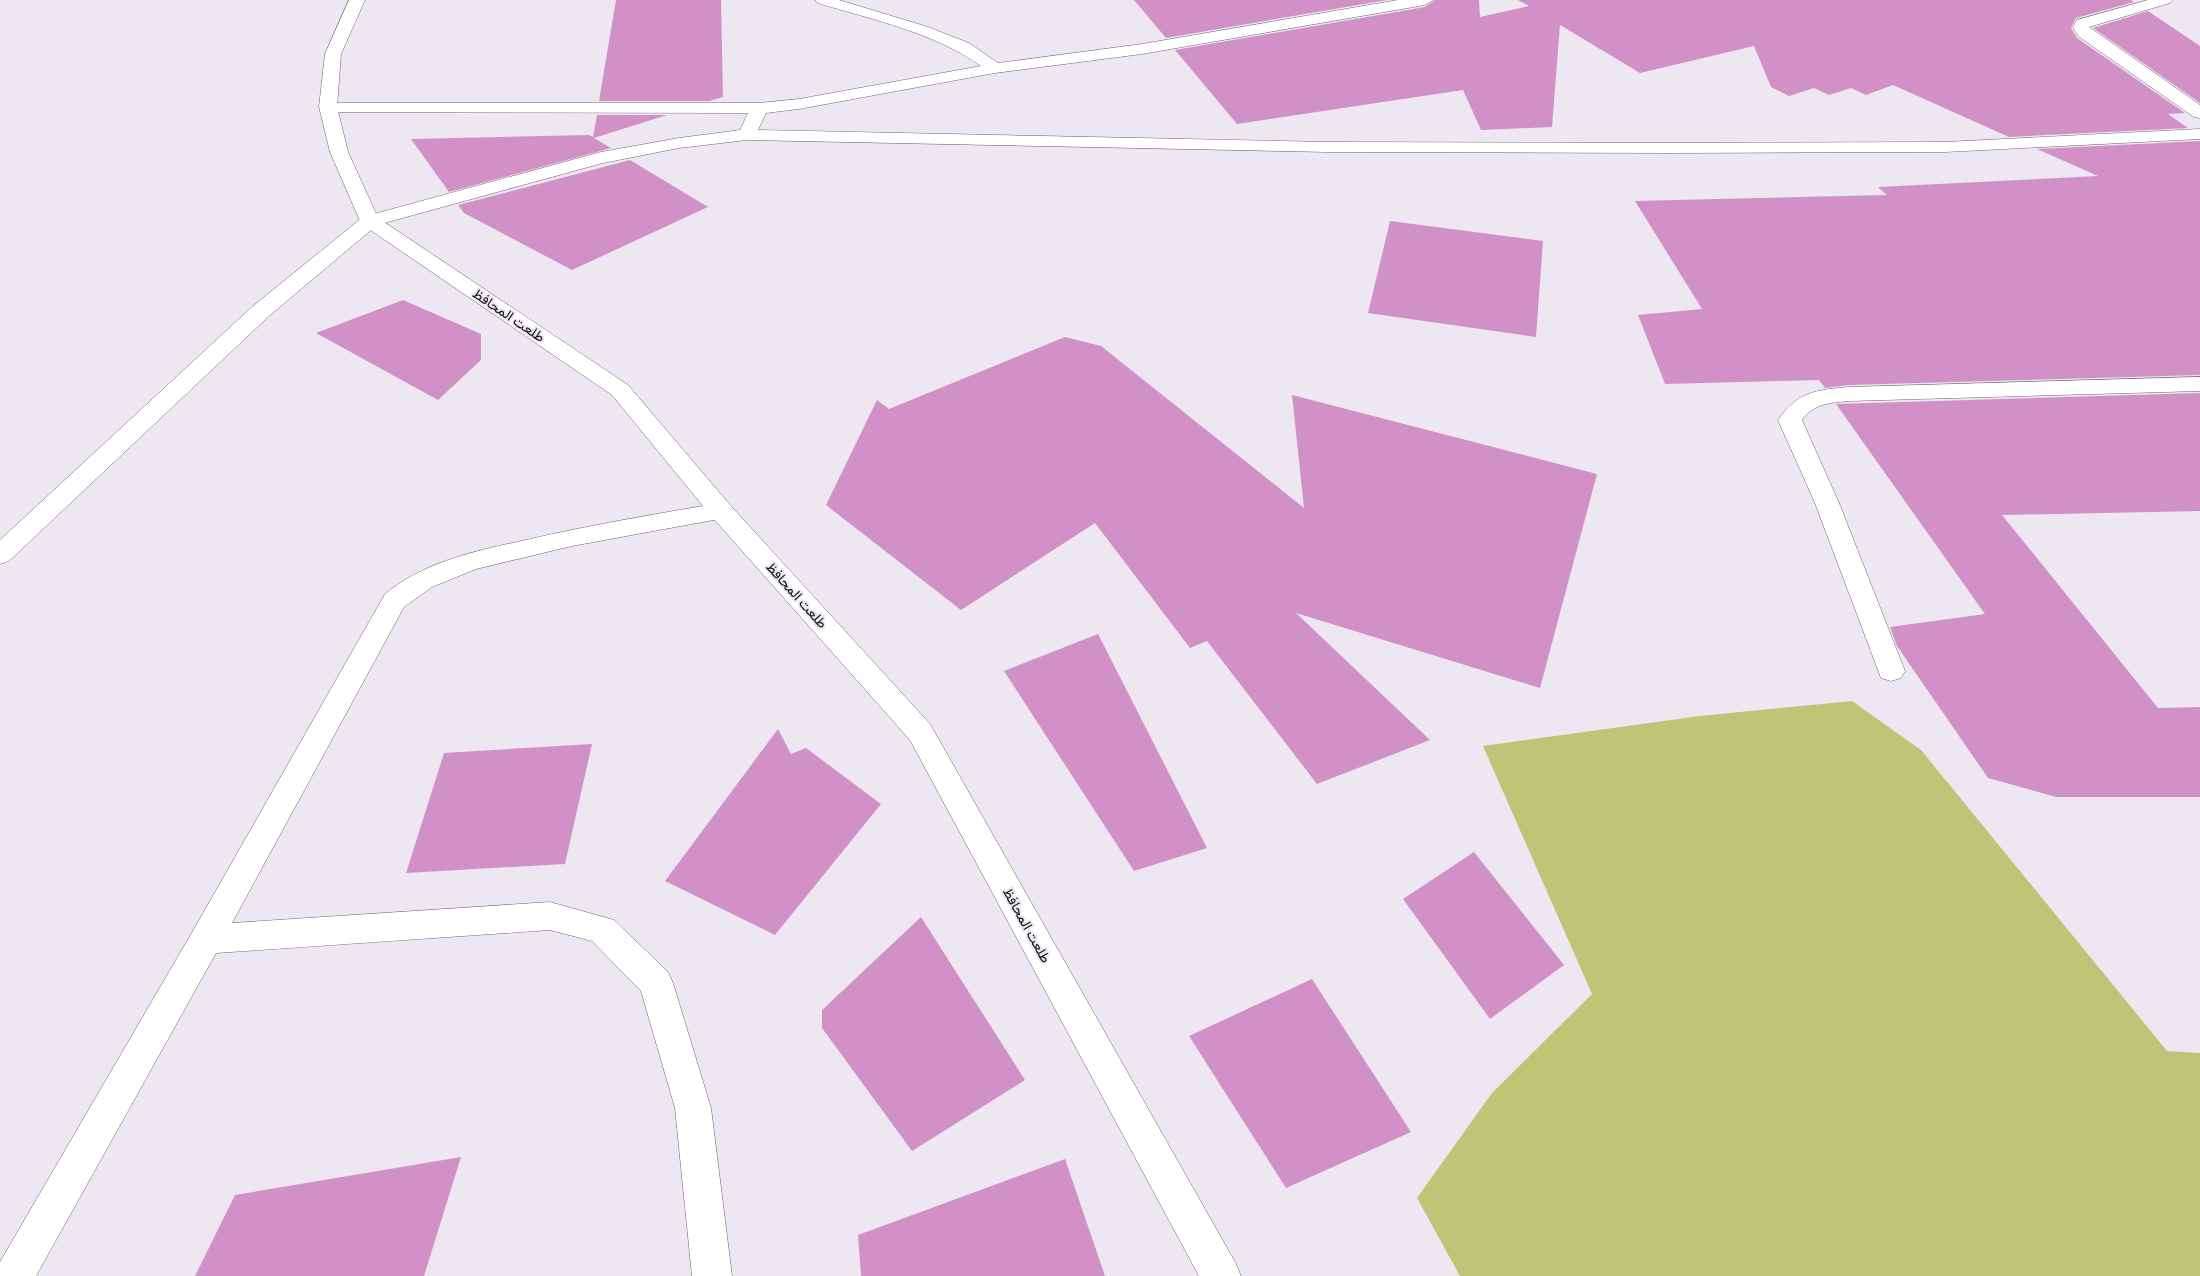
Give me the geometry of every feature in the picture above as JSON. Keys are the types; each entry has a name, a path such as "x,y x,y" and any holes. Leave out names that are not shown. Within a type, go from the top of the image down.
{"street":[{"path":"357,0 333,54 328,107 339,152 370,221"},
{"path":"823,0 922,30 963,46 995,68"},
{"path":"328,107 759,108 799,104 995,68 1142,49 1425,0"},
{"path":"2164,0 2083,23 2081,27 2084,33 2200,114"},
{"path":"859,123 873,91"},
{"path":"747,135 759,108"},
{"path":"0,556 261,311 370,221 602,158 679,143 859,123 1317,147 1945,147 2200,134"},
{"name":"طلعت المحافظ","path":"370,221 620,390 721,510 920,732 1221,1276"},
{"path":"1891,671 1827,503 1790,420 1800,406 1819,398 1849,394 2200,384"},
{"path":"14,1276 206,940 394,601 408,588 424,578 468,562 564,539 721,510"},
{"path":"206,940 550,916 602,930 656,983 693,1108 712,1276"}],"green space":[{"path":"1852,701 1921,750 2167,1051 2200,1053 2200,1276 1460,1276 1417,1198 1492,1093 1592,994 1483,746 1700,716"}],"building":[{"path":"616,0 721,0 723,97 709,101 599,101"},
{"path":"1134,0 1387,0 1166,38"},
{"path":"1435,0 1479,0 1480,17 1529,6 1518,0 2131,0 2134,2 2076,18 2071,28 2077,38 2185,113 2168,114 2188,128 2009,137 1893,85 1866,95 1851,88 1829,95 1814,88 1789,96 1771,87 1754,46 1640,73 1560,25 1552,127 1481,130 1463,90 1237,124 1175,50 1425,7"},
{"path":"2148,11 2200,46 2200,103 2093,28"},
{"path":"597,115 667,115 594,138 611,148 449,192 411,139 589,135 593,137"},
{"path":"2200,141 2200,375 1849,385 1825,388 1819,380 1665,384 1638,315 1702,309 1635,201 1887,195 1878,187 2098,176 2037,149"},
{"path":"630,160 708,207 572,270 464,213 458,205"},
{"path":"1390,221 1543,241 1536,337 1368,313"},
{"path":"403,300 481,334 481,360 438,400 316,333"},
{"path":"1065,337 1101,346 1304,508 1292,395 1597,474 1540,688 1296,613 1430,740 1317,784 1207,641 1190,648 1095,523 961,610 826,505 877,400 889,409"},
{"path":"2200,393 2200,511 2002,515 2158,708 2200,707 2200,797 2056,797 1988,778 1897,646 1890,627 1985,614 1836,404"},
{"path":"1098,634 1207,848 1134,871 1004,671"},
{"path":"778,729 791,754 806,748 881,804 775,935 665,881"},
{"path":"592,744 565,864 406,873 444,753"},
{"path":"1474,852 1564,965 1490,1019 1403,899"},
{"path":"921,917 1025,1080 912,1151 822,1028 822,1010"},
{"path":"1312,979 1411,1132 1286,1188 1189,1036"},
{"path":"461,1157 424,1276 195,1276 235,1195"},
{"path":"1065,1159 1105,1276 861,1276 858,1235"}]}
